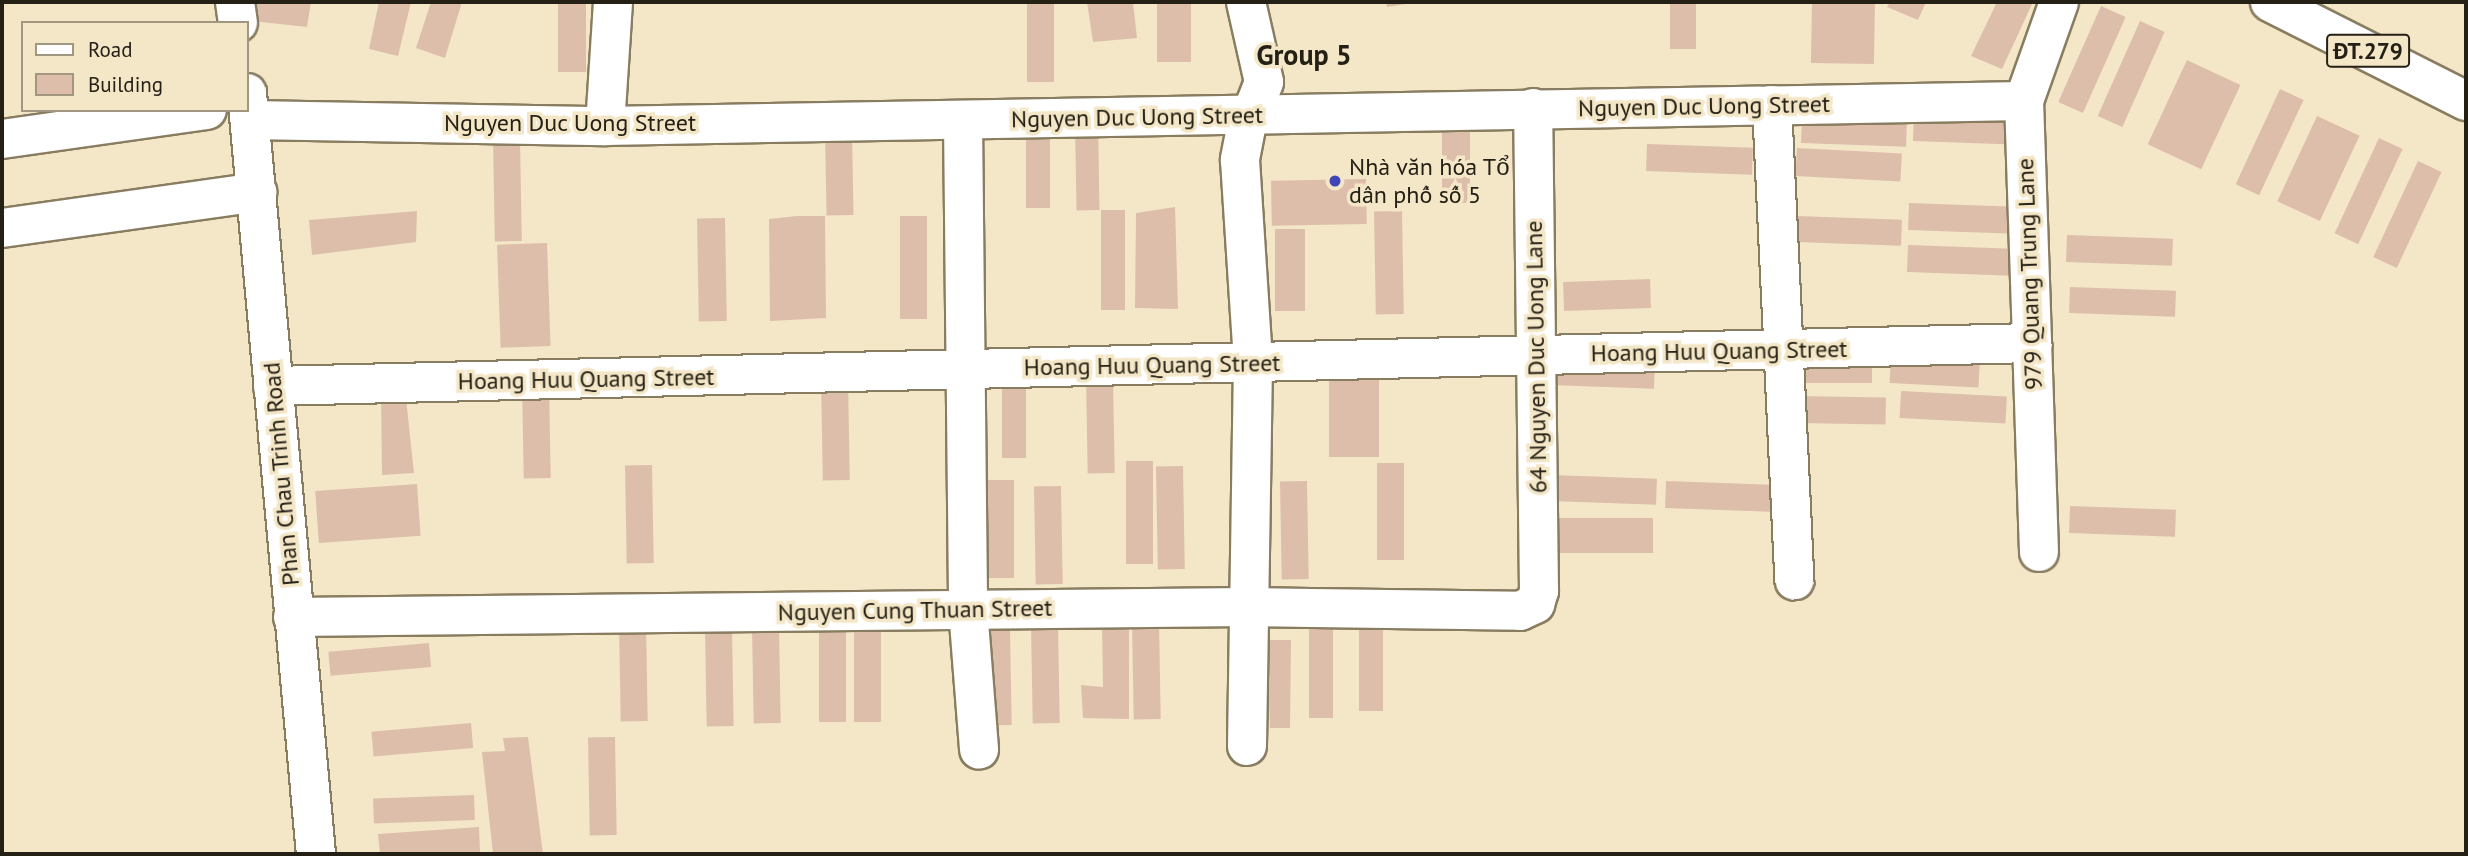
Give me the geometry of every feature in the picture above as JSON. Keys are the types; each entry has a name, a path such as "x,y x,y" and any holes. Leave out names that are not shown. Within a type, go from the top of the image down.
{"street":[{"path":"235,2 238,21"},
{"path":"605,126 613,2"},
{"path":"1246,2 1264,82 1251,116 1240,160 1253,363 1247,607 1247,746"},
{"name":"979 Quang Trung Lane","path":"2039,552 2024,101 2059,2"},
{"name":"ĐT.279","path":"2270,2 2466,100"},
{"name":"Nguyen Duc Uong Street","path":"248,106 605,126 2024,101"},
{"path":"1772,105 1794,580"},
{"name":"Phan Chau Trinh Road","path":"248,106 316,854"},
{"name":"64 Nguyen Duc Uong Lane","path":"1533,108 1539,591 1535,604"},
{"path":"2,139 193,112"},
{"path":"962,120 968,609 979,750"},
{"path":"2,228 257,192"},
{"name":"Hoang Huu Quang Street","path":"273,386 2032,343"},
{"name":"Nguyen Cung Thuan Street","path":"293,617 1247,607 1520,611 1535,604"}],"building":[{"path":"223,2 311,2 307,27 225,18"},
{"path":"379,2 411,2 398,56 369,49"},
{"path":"431,2 462,2 445,58 416,48"},
{"path":"558,2 586,2 586,72 558,72"},
{"path":"1027,2 1054,2 1054,82 1027,82"},
{"path":"1087,2 1133,2 1137,38 1093,42"},
{"path":"1157,2 1191,2 1191,62 1157,62"},
{"path":"1386,2 1412,2 1412,3 1387,7"},
{"path":"1670,2 1696,2 1696,49 1670,49"},
{"path":"1812,2 1875,3 1874,64 1811,63"},
{"path":"1890,2 1926,2 1918,20 1887,7"},
{"path":"1997,2 2033,2 2002,69 1971,56"},
{"path":"2101,6 2126,17 2083,113 2058,102"},
{"path":"2140,21 2165,32 2122,127 2098,116"},
{"path":"2187,60 2240,85 2201,169 2148,144"},
{"path":"2280,89 2304,100 2259,195 2236,184"},
{"path":"1914,114 2020,118 2019,145 1913,141"},
{"path":"1802,116 1907,120 1906,147 1801,143"},
{"path":"2317,116 2360,136 2320,221 2277,201"},
{"path":"1026,121 1050,121 1050,208 1026,208"},
{"path":"1442,121 1470,121 1470,203 1442,203"},
{"path":"1075,122 1098,122 1100,210 1077,210"},
{"path":"825,129 852,129 854,215 827,215"},
{"path":"493,138 520,138 522,241 495,241"},
{"path":"2379,138 2403,149 2358,244 2335,233"},
{"path":"1647,144 1753,148 1752,175 1646,171"},
{"path":"1797,148 1902,153 1900,181 1796,176"},
{"path":"2418,161 2442,172 2397,268 2373,257"},
{"path":"1366,179 1367,224 1272,226 1271,181"},
{"path":"1909,203 2015,207 2014,234 1908,230"},
{"path":"1175,207 1178,309 1135,308 1136,213"},
{"path":"1101,210 1125,210 1125,310 1101,310"},
{"path":"417,211 416,242 312,255 309,220"},
{"path":"1374,211 1402,211 1404,314 1376,314"},
{"path":"825,216 826,318 770,321 769,219"},
{"path":"900,216 927,216 927,319 900,319"},
{"path":"1797,216 1902,220 1901,246 1796,242"},
{"path":"697,218 725,218 727,321 699,321"},
{"path":"1275,229 1305,229 1305,311 1275,311"},
{"path":"2067,235 2173,239 2172,266 2066,262"},
{"path":"547,243 551,346 501,348 497,245"},
{"path":"1908,245 2013,249 2012,276 1907,272"},
{"path":"1650,279 1651,308 1564,311 1563,282"},
{"path":"2070,287 2176,291 2175,317 2069,313"},
{"path":"1791,356 1872,356 1872,383 1791,383"},
{"path":"1891,356 1980,361 1978,388 1890,383"},
{"path":"1550,358 1655,362 1654,389 1549,385"},
{"path":"1329,367 1379,367 1379,457 1329,457"},
{"path":"1002,370 1026,370 1026,458 1002,458"},
{"path":"1086,376 1113,376 1115,473 1088,473"},
{"path":"821,377 848,377 850,480 823,480"},
{"path":"522,380 549,380 551,478 524,478"},
{"path":"405,389 414,473 382,475 381,390"},
{"path":"1901,391 2007,397 2005,424 1900,418"},
{"path":"1797,396 1886,398 1886,425 1797,423"},
{"path":"1126,461 1153,461 1153,564 1126,564"},
{"path":"1377,463 1404,463 1404,560 1377,560"},
{"path":"625,465 652,465 654,563 627,563"},
{"path":"1156,466 1183,466 1185,569 1158,569"},
{"path":"1552,475 1657,479 1656,505 1551,501"},
{"path":"987,480 1014,480 1014,578 987,578"},
{"path":"1280,481 1307,481 1309,579 1282,579"},
{"path":"1666,481 1771,485 1770,512 1665,508"},
{"path":"417,484 421,536 319,543 315,491"},
{"path":"1034,486 1061,486 1063,584 1036,584"},
{"path":"2070,506 2176,510 2175,537 2069,533"},
{"path":"1557,518 1653,518 1653,553 1557,553"},
{"path":"1359,613 1383,613 1383,711 1359,711"},
{"path":"1309,620 1333,620 1333,718 1309,718"},
{"path":"1129,621 1129,719 1083,718 1081,685 1103,687 1102,622"},
{"path":"1132,621 1159,621 1161,719 1134,719"},
{"path":"619,623 646,623 648,721 621,721"},
{"path":"854,624 881,624 881,722 854,722"},
{"path":"819,625 846,625 846,722 819,722"},
{"path":"1031,625 1058,625 1060,723 1033,723"},
{"path":"752,626 779,626 781,723 754,723"},
{"path":"984,628 1010,628 1012,725 986,725"},
{"path":"705,629 732,629 734,726 707,726"},
{"path":"1267,640 1291,640 1290,728 1270,728"},
{"path":"429,643 431,667 330,676 328,652"},
{"path":"471,723 473,748 374,757 371,732"},
{"path":"528,737 543,854 493,854 482,752 505,751 503,738"},
{"path":"588,737 615,737 617,835 590,835"},
{"path":"474,795 475,820 374,824 373,799"},
{"path":"479,827 480,852 380,854 378,834"}],"place":[{"name":"Nhà văn hóa Tổ dân phố số 5","path":"1335,181"}],"district":[{"name":"Group 5","path":"1304,55"}]}
